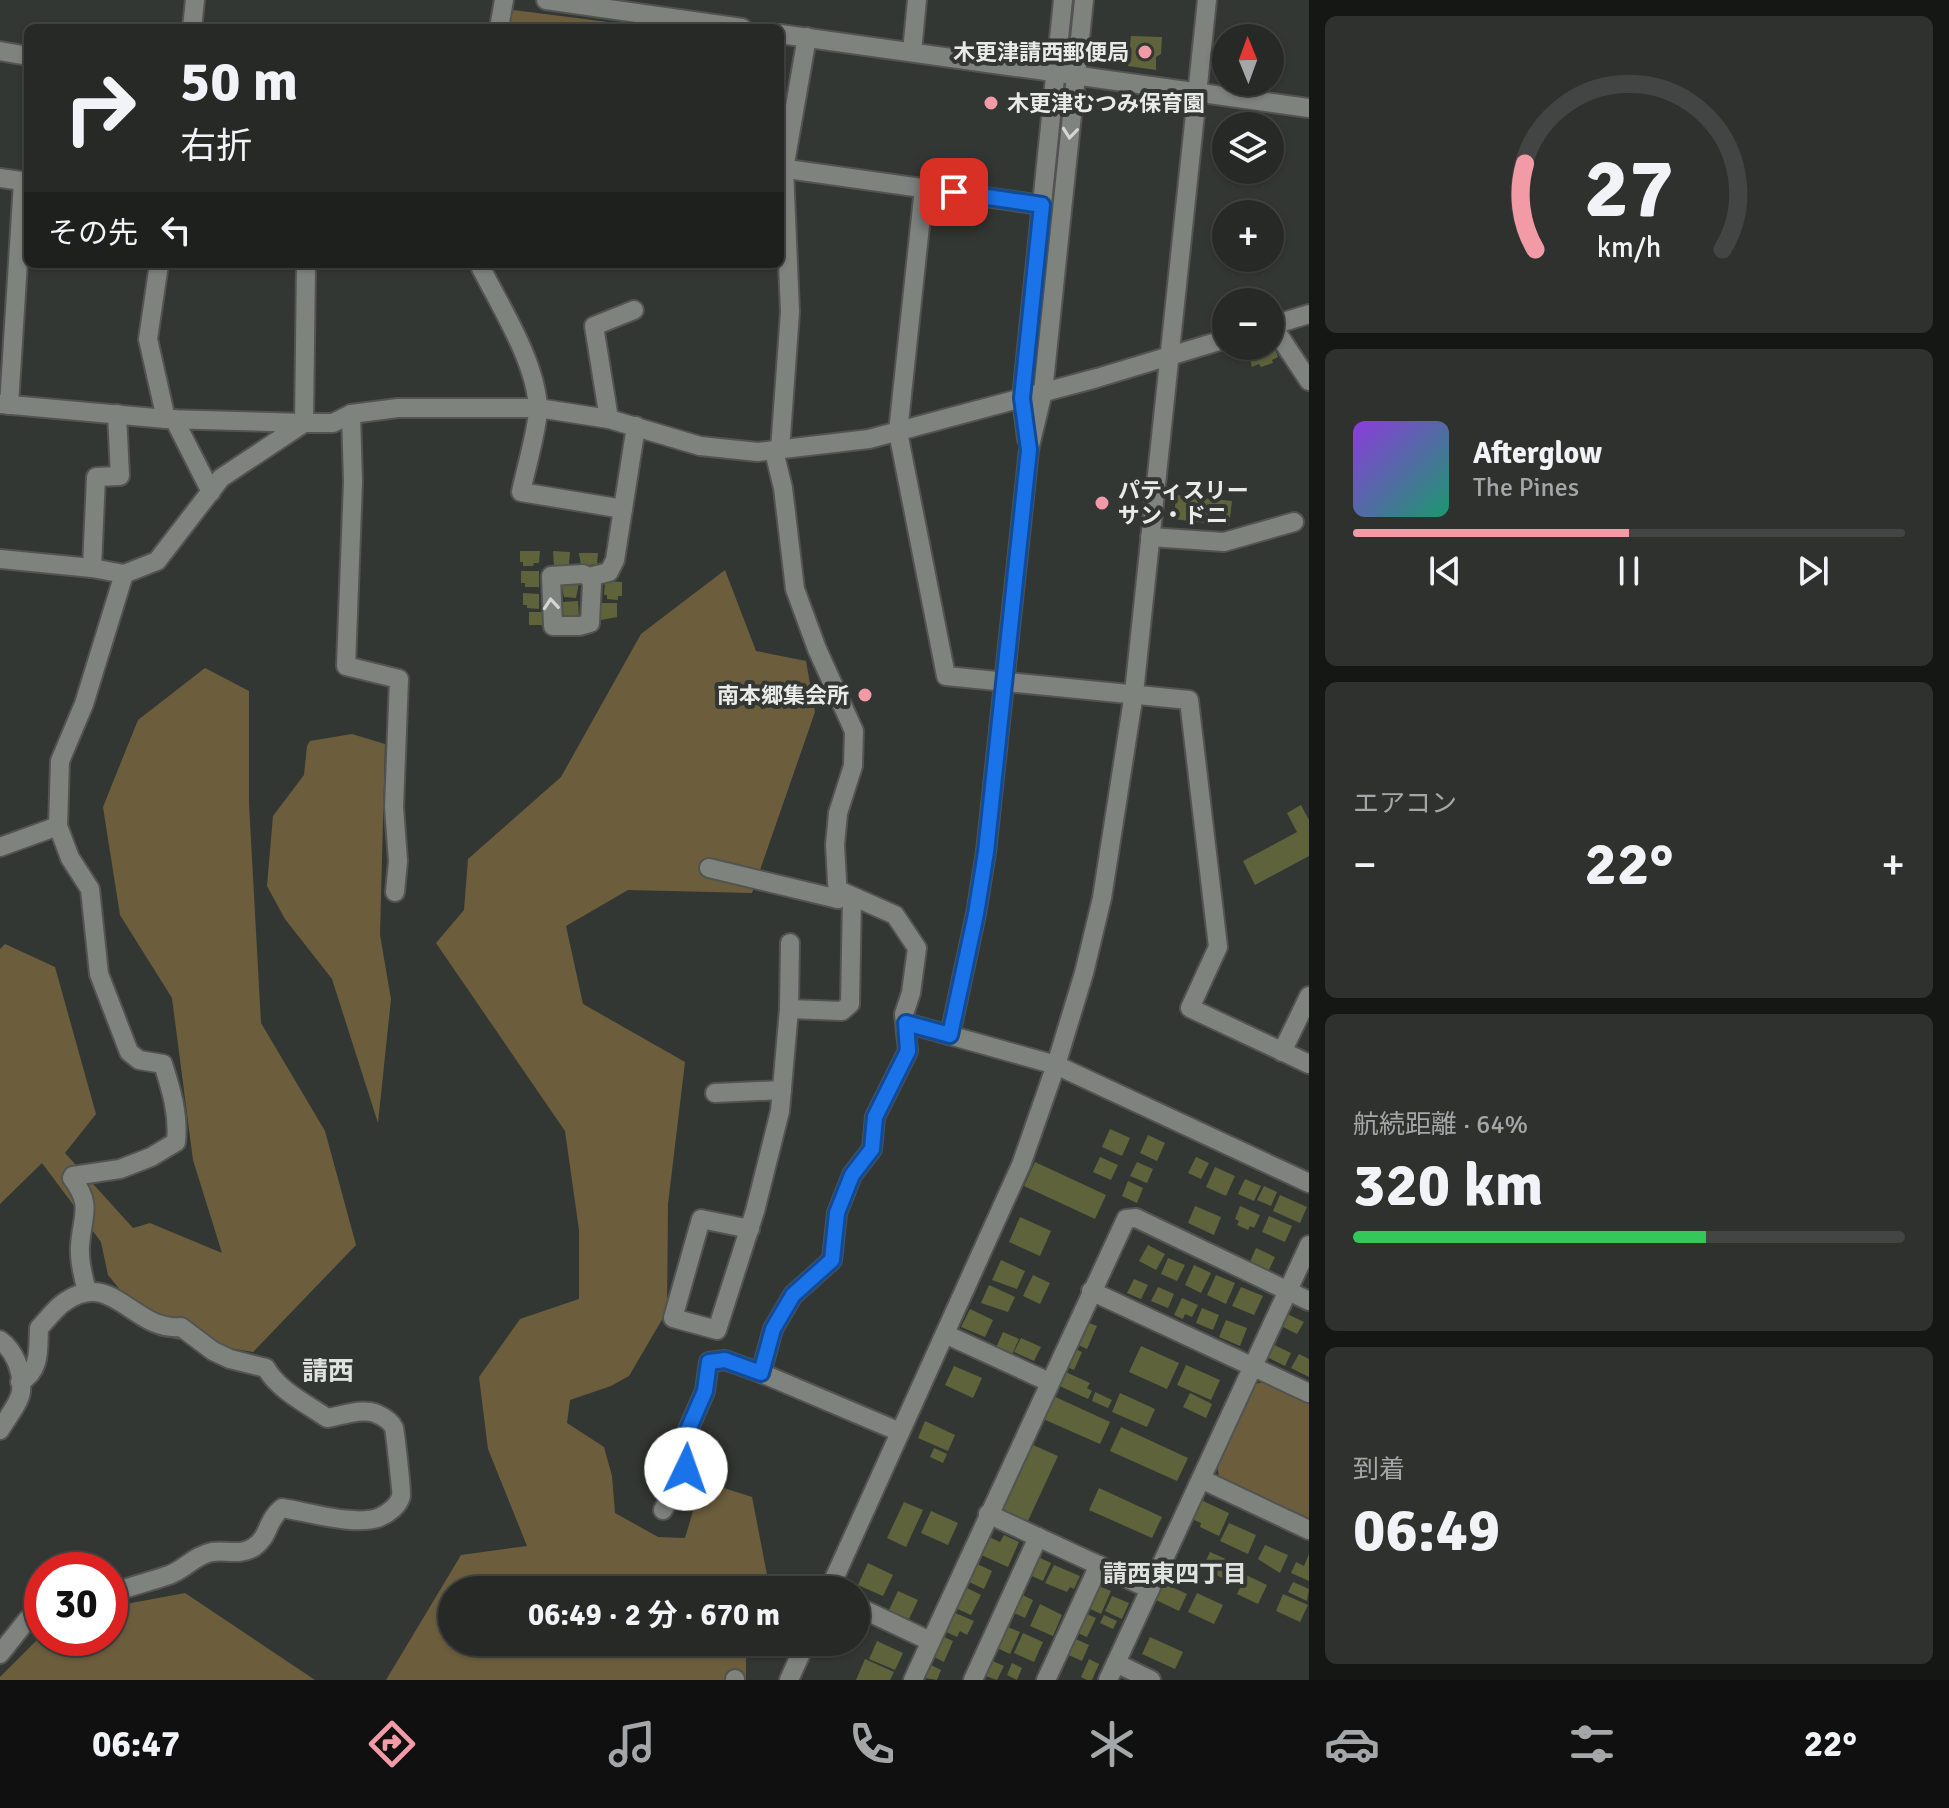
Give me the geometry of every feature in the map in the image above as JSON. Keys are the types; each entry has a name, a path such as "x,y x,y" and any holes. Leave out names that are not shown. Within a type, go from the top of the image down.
{"street":[{"path":"192,24 195,0"},
{"path":"500,24 504,0"},
{"path":"546,0 593,3 619,19 687,24"},
{"path":"912,52 917,0"},
{"path":"950,1035 986,852 1029,450 1043,392 1065,74 1063,0"},
{"path":"1029,450 1022,398 1042,205 1065,74 1084,0"},
{"path":"835,1576 1021,1165 1084,973 1102,898 1134,693 1207,0"},
{"path":"784,34 1309,108"},
{"path":"784,158 807,37"},
{"path":"0,51 24,55"},
{"path":"784,168 1042,205"},
{"path":"0,178 24,182"},
{"path":"924,188 898,432 946,676 1189,700 1218,947 1190,1008 1309,1064"},
{"path":"24,202 4,404 170,419 304,423 333,423 351,414 398,408 538,408 609,419 700,446 758,452 869,439 1212,343"},
{"path":"784,204 790,312 777,450 795,589 817,649 854,731 853,766 838,813 835,845 845,899 850,1004 842,1011 789,1009"},
{"path":"158,268 148,339 170,419 211,492"},
{"path":"304,423 306,268"},
{"path":"481,268 529,368 538,408 521,492 623,509"},
{"path":"1284,319 1308,309"},
{"path":"609,419 594,326 634,310"},
{"path":"1284,344 1309,381"},
{"path":"92,568 96,477 120,476 117,414"},
{"path":"351,414 353,482 346,666 399,679 394,807 398,861 395,892"},
{"path":"0,559 124,574 157,561 221,478 304,423"},
{"path":"589,577 609,572 615,560 636,426"},
{"path":"1150,537 1224,542 1294,522"},
{"path":"87,1291 80,1256 85,1199 73,1176 120,1169 151,1157 176,1142 177,1130 163,1064 139,1060 129,1052 99,974 90,889 70,858 58,826 60,761 84,704 124,574"},
{"path":"0,847 58,826"},
{"path":"709,868 845,899 895,915 917,948 911,993 904,1014 908,1051 875,1117 872,1149 852,1175 837,1213 832,1260 793,1295 773,1329 761,1373"},
{"path":"750,1229 701,1219 673,1318 717,1330 750,1229 780,1111 789,1009 790,943"},
{"path":"1282,1052 1309,996"},
{"path":"906,1023 1056,1065 1309,1183"},
{"path":"715,1093 782,1090"},
{"path":"913,1680 1123,1223 1136,1218 1309,1301"},
{"path":"1151,1680 1112,1672 1309,1245"},
{"path":"20,1382 31,1376 37,1363 39,1328 65,1301 87,1291 115,1296 145,1320 169,1328 181,1327 213,1351 230,1359 266,1368 270,1376 288,1391 327,1418 360,1410 388,1420 395,1430 401,1495 393,1509 379,1518 361,1521 282,1508 271,1517 265,1537 253,1548 239,1553 212,1552 171,1575 128,1587"},
{"path":"1091,1291 1309,1393"},
{"path":"945,1334 1049,1382"},
{"path":"0,1340 10,1347 19,1368 21,1393 0,1430"},
{"path":"663,1510 688,1464 688,1430 705,1391 709,1362 725,1360 761,1373 900,1432"},
{"path":"1201,1479 1309,1530"},
{"path":"988,1514 1150,1589"},
{"path":"973,1680 1038,1537"},
{"path":"1046,1680 1099,1565"},
{"path":"870,1613 930,1641"},
{"path":"0,1654 24,1624"},
{"path":"789,1680 800,1656"}],"shaded area":[{"path":"513,10 609,24 506,24 507,13"},
{"path":"725,570 756,651 806,661 815,712 752,893 628,890 566,926 583,1004 685,1062 668,1204 667,1311 629,1376 611,1386 570,1400 567,1423 604,1447 612,1476 615,1513 658,1537 685,1538 702,1481 752,1497 767,1576 448,1576 461,1555 527,1546 488,1449 479,1377 520,1319 579,1299 579,1230 565,1131 436,943 464,910 468,859 561,777 641,634"},
{"path":"205,668 249,691 249,804 261,1023 325,1131 356,1245 253,1352 158,1336 108,1275 101,1242 42,1163 0,1204 0,949 5,944 55,967 96,1114 65,1153 133,1228 150,1223 222,1253 193,1160 172,998 120,915 103,807 138,720"},
{"path":"352,734 385,744 380,935 391,999 378,1123 332,979 285,919 267,886 273,816 304,775 307,746 310,741"},
{"path":"1265,1382 1309,1403 1309,1518 1219,1477 1217,1464 1254,1384"},
{"path":"185,1593 315,1680 0,1680 24,1653 24,1656 128,1656 128,1604"},
{"path":"438,1593 438,1656 746,1656 746,1680 386,1680"}],"building":[{"path":"1131,36 1162,37 1156,70 1128,66"},
{"path":"1250,360 1272,360 1273,363 1261,367 1259,364 1252,367"},
{"path":"1176,495 1232,501 1229,526 1174,519"},
{"path":"520,551 540,551 539,563 523,566"},
{"path":"553,551 570,552 569,564 554,566"},
{"path":"579,553 598,553 597,564 581,566"},
{"path":"521,571 539,571 539,587 525,587 525,583 521,583"},
{"path":"605,581 622,582 622,596 618,596 618,600 607,599 604,595"},
{"path":"561,583 579,583 576,598 564,597"},
{"path":"523,593 539,594 539,609 523,605"},
{"path":"578,601 579,618 563,619 562,602"},
{"path":"598,603 617,603 617,617 601,620"},
{"path":"529,612 544,612 545,625 529,625"},
{"path":"1301,805 1309,820 1309,856 1255,885 1243,861 1297,832 1287,813"},
{"path":"1110,1129 1130,1138 1122,1156 1102,1147"},
{"path":"1148,1135 1165,1143 1157,1161 1140,1153"},
{"path":"1100,1157 1118,1165 1111,1180 1093,1172"},
{"path":"1196,1157 1209,1163 1201,1179 1188,1173"},
{"path":"1035,1162 1106,1195 1095,1219 1024,1186"},
{"path":"1137,1162 1153,1169 1147,1183 1130,1176"},
{"path":"1215,1167 1235,1176 1226,1196 1206,1187"},
{"path":"1245,1179 1261,1186 1254,1201 1238,1194"},
{"path":"1128,1181 1143,1188 1137,1203 1122,1196"},
{"path":"1264,1186 1277,1192 1271,1206 1257,1200"},
{"path":"1280,1195 1307,1207 1300,1223 1273,1211"},
{"path":"1195,1206 1221,1217 1214,1235 1188,1223"},
{"path":"1240,1206 1260,1215 1254,1228 1250,1226 1248,1230 1237,1225 1239,1221 1235,1219"},
{"path":"1269,1216 1292,1226 1285,1242 1262,1232"},
{"path":"1020,1217 1051,1231 1040,1256 1009,1242"},
{"path":"1148,1245 1165,1254 1156,1270 1139,1261"},
{"path":"1256,1248 1275,1257 1268,1272 1249,1264"},
{"path":"1168,1258 1185,1265 1177,1281 1161,1274"},
{"path":"1001,1260 1025,1271 1017,1289 992,1280"},
{"path":"1194,1265 1211,1273 1201,1293 1185,1285"},
{"path":"1033,1275 1050,1283 1040,1304 1023,1296"},
{"path":"1216,1275 1235,1283 1226,1304 1207,1295"},
{"path":"1134,1279 1148,1285 1141,1299 1127,1293"},
{"path":"989,1285 1015,1297 1008,1312 981,1303"},
{"path":"1158,1287 1174,1294 1168,1308 1151,1301"},
{"path":"1241,1287 1263,1296 1254,1315 1232,1306"},
{"path":"1182,1298 1198,1305 1192,1317 1185,1314 1183,1319 1174,1315"},
{"path":"1202,1308 1219,1315 1213,1330 1196,1323"},
{"path":"970,1309 993,1320 985,1337 961,1327"},
{"path":"1285,1313 1304,1322 1297,1334 1279,1325"},
{"path":"1226,1320 1247,1328 1240,1346 1219,1337"},
{"path":"1084,1321 1097,1326 1087,1349 1074,1343"},
{"path":"1003,1332 1019,1339 1011,1357 995,1350"},
{"path":"1021,1338 1041,1347 1034,1361 1014,1352"},
{"path":"1272,1344 1291,1353 1285,1366 1265,1356"},
{"path":"1141,1346 1179,1363 1167,1389 1129,1372"},
{"path":"1071,1347 1082,1352 1074,1370 1063,1365"},
{"path":"1299,1354 1309,1359 1309,1377 1291,1368"},
{"path":"1186,1365 1220,1380 1211,1400 1177,1385"},
{"path":"954,1366 982,1378 973,1398 945,1385"},
{"path":"1059,1369 1090,1383 1087,1388 1092,1391 1088,1399 1053,1383"},
{"path":"1095,1392 1112,1400 1108,1408 1092,1401"},
{"path":"1120,1393 1155,1409 1147,1427 1112,1412"},
{"path":"1190,1393 1212,1404 1206,1418 1183,1407"},
{"path":"1051,1395 1110,1422 1100,1444 1041,1418"},
{"path":"925,1421 955,1435 948,1451 918,1438"},
{"path":"1121,1427 1188,1458 1177,1481 1110,1451"},
{"path":"1033,1445 1058,1456 1027,1523 1002,1511"},
{"path":"934,1448 947,1454 943,1463 930,1457"},
{"path":"1099,1488 1162,1517 1152,1538 1089,1510"},
{"path":"1201,1500 1229,1513 1219,1536 1200,1527 1201,1523 1192,1519"},
{"path":"904,1502 923,1510 906,1547 887,1538"},
{"path":"931,1511 958,1523 948,1545 921,1533"},
{"path":"1229,1523 1256,1535 1248,1554 1220,1541"},
{"path":"1004,1535 1019,1542 1008,1567 979,1554 987,1536 1000,1542"},
{"path":"1265,1545 1288,1555 1280,1573 1258,1559"},
{"path":"1210,1552 1235,1563 1227,1580 1202,1569"},
{"path":"1309,1554 1309,1581 1291,1573 1296,1562 1304,1566"},
{"path":"1036,1556 1051,1563 1043,1581 1027,1574"},
{"path":"973,1562 992,1571 984,1589 965,1580"},
{"path":"868,1563 893,1575 883,1596 870,1590 870,1576 862,1576"},
{"path":"1054,1565 1080,1576 1074,1589 1070,1587 1067,1592 1045,1583"},
{"path":"1246,1575 1267,1585 1258,1604 1237,1594"},
{"path":"1293,1582 1309,1589 1307,1601 1288,1592"},
{"path":"1163,1583 1187,1594 1179,1611 1156,1600"},
{"path":"1096,1585 1111,1591 1101,1614 1086,1607"},
{"path":"963,1586 981,1595 971,1615 953,1607"},
{"path":"898,1591 918,1600 909,1619 889,1610"},
{"path":"1018,1593 1033,1600 1025,1618 1010,1611"},
{"path":"1197,1593 1223,1605 1214,1624 1188,1612"},
{"path":"1283,1594 1308,1605 1300,1622 1276,1611"},
{"path":"1112,1596 1129,1603 1122,1619 1105,1611"},
{"path":"1040,1604 1062,1615 1053,1636 1030,1626"},
{"path":"953,1612 974,1621 967,1635 960,1631 957,1637 944,1631"},
{"path":"1082,1612 1096,1618 1087,1637 1073,1631"},
{"path":"1104,1615 1117,1621 1113,1629 1100,1623"},
{"path":"1003,1625 1020,1632 1010,1654 993,1646"},
{"path":"1023,1633 1043,1642 1034,1662 1014,1653"},
{"path":"937,1634 953,1641 944,1662 928,1654"},
{"path":"1069,1636 1089,1645 1082,1661 1062,1652"},
{"path":"1150,1637 1183,1652 1175,1669 1142,1654"},
{"path":"877,1641 903,1653 895,1670 869,1659"},
{"path":"865,1659 894,1672 890,1680 856,1680"},
{"path":"988,1659 1004,1666 997,1680 980,1674"},
{"path":"1089,1659 1099,1664 1092,1680 1081,1677"},
{"path":"927,1663 941,1670 937,1680 920,1677"},
{"path":"1012,1663 1022,1668 1017,1680 1007,1675"}],"waterway":[{"path":"1034,385 1074,0"}],"place":[{"name":"木更津請西郵便局","path":"1145,52"},
{"name":"木更津むつみ保育園","path":"991,103"},
{"name":"パティスリー サン・ドニ","path":"1102,503"},
{"name":"南本郷集会所","path":"865,695"}],"district":[{"name":"請西","path":"328,1372"},
{"name":"請西東四丁目","path":"1175,1574"}],"route":[{"path":"686,1469 688,1430 705,1391 709,1362 725,1360 761,1373 773,1329 793,1295 832,1260 837,1213 852,1175 872,1149 875,1117 908,1051 906,1023 950,1035 976,914 986,852 1029,450 1022,398 1042,205 954,192"}]}
